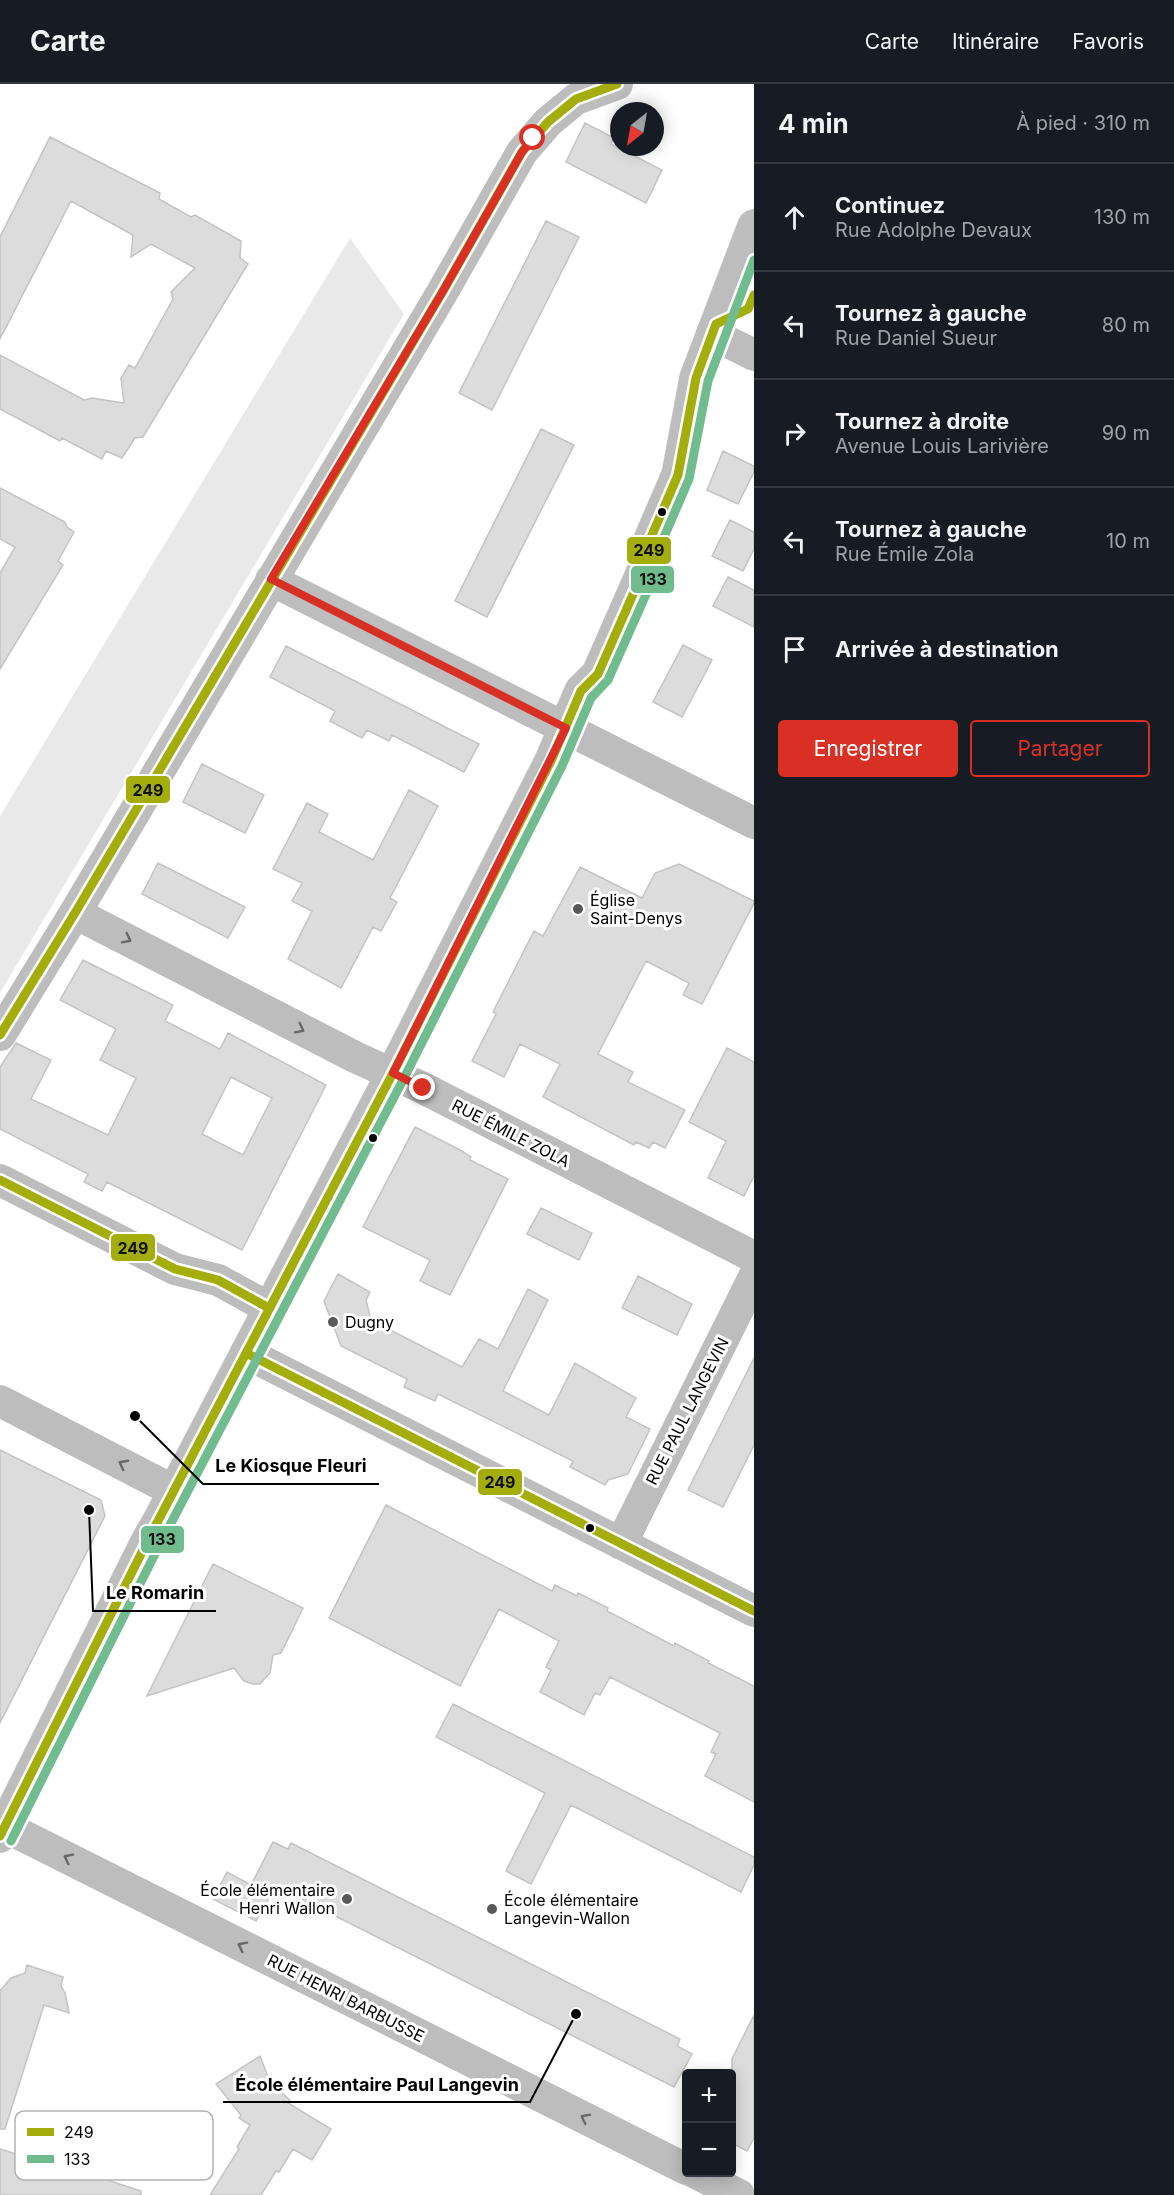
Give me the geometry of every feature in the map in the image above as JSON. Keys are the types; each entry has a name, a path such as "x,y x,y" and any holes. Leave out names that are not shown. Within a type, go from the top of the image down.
{"main road":[{"path":"2,1829 143,1550 393,1073 566,728 581,691 579,663 618,573 638,546 649,542 678,475 696,378 754,226"}],"street":[{"path":"0,1035 75,913 443,291 522,152 548,122 576,99 617,84"},
{"path":"712,334 754,355"},
{"path":"271,579 754,824"},
{"name":"RUE ÉMILE ZOLA","path":"75,913 355,1057 393,1073 754,1257"},
{"path":"0,1180 175,1269 218,1280 269,1308"},
{"name":"RUE PAUL LANGEVIN","path":"621,1544 754,1277"},
{"path":"246,1353 754,1611"},
{"path":"0,1401 174,1491"},
{"name":"RUE HENRI BARBUSSE","path":"2,1829 682,2166"},
{"path":"704,2177 739,2195"}],"shaded area":[{"path":"350,238 404,314 0,993 0,816"}],"building":[{"path":"585,123 610,136 610,156 635,156 662,170 646,203 566,162"},
{"path":"50,137 160,193 159,199 191,217 195,215 241,241 240,258 248,264 143,437 135,438 122,458 106,451 102,459 62,438 60,441 0,409 0,355 84,400 92,398 124,403 121,378 129,365 135,368 173,299 171,292 195,268 151,244 131,257 133,235 71,201 0,339 0,237"},
{"path":"546,221 579,237 492,410 459,393"},
{"path":"541,429 574,445 487,617 455,601"},
{"path":"723,451 754,466 754,472 738,504 707,490"},
{"path":"0,488 65,522 67,527 74,532 58,561 63,565 0,669 0,573 15,547 0,539"},
{"path":"730,520 754,532 754,549 743,571 712,556"},
{"path":"728,577 754,590 754,627 713,606"},
{"path":"683,645 712,660 682,717 653,702"},
{"path":"286,646 479,744 464,772 392,735 389,741 367,730 362,738 330,721 335,711 270,677"},
{"path":"202,764 264,795 245,833 183,802"},
{"path":"409,790 438,806 390,898 397,902 381,931 373,927 341,988 288,959 312,911 292,901 302,883 273,869 307,803 328,814 319,832 373,860"},
{"path":"158,863 245,907 228,938 142,894"},
{"path":"679,864 754,903 702,1004 683,995 689,983 646,961 598,1054 633,1072 628,1082 685,1110 665,1148 653,1142 649,1148 636,1142 634,1145 543,1097 560,1064 520,1044 504,1077 472,1061 496,1014 493,1012 534,931 543,936 580,867 642,898 655,873"},
{"path":"83,960 173,1005 165,1021 220,1049 228,1033 326,1085 242,1250 107,1182 102,1191 84,1182 88,1174 0,1129 0,1067 16,1043 51,1060 31,1099 108,1135 136,1078 100,1060 116,1029 60,1000","holes":["231,1077 272,1098 243,1155 202,1134"]},
{"path":"727,1048 754,1062 754,1176 744,1196 708,1178 726,1141 689,1122"},
{"path":"415,1127 462,1151 471,1157 470,1160 508,1179 450,1295 420,1281 430,1260 363,1227"},
{"path":"541,1208 592,1233 579,1260 527,1234"},
{"path":"338,1274 370,1292 366,1300 371,1320 462,1367 479,1339 498,1349 528,1289 548,1300 503,1391 549,1415 575,1363 636,1398 626,1417 650,1429 628,1474 608,1480 605,1485 570,1467 573,1461 438,1394 435,1401 404,1387 407,1379 341,1346 324,1301"},
{"path":"638,1276 692,1304 677,1335 622,1308"},
{"path":"754,1358 754,1445 723,1507 688,1490"},
{"path":"0,1450 101,1500 105,1516 0,1723"},
{"path":"386,1505 552,1591 555,1585 577,1596 578,1593 608,1608 607,1611 674,1646 675,1643 754,1686 754,1802 705,1776 716,1754 711,1752 720,1733 610,1677 600,1695 595,1693 584,1715 540,1692 551,1670 546,1667 559,1641 499,1609 460,1686 329,1618"},
{"path":"213,1564 303,1608 281,1653 273,1655 270,1673 260,1684 244,1681 234,1668 147,1696"},
{"path":"453,1704 754,1857 754,1865 741,1892 571,1805 531,1884 506,1871 545,1793 436,1737"},
{"path":"273,1842 288,1849 291,1843 680,2039 677,2046 692,2054 674,2087 276,1886 256,1921 213,1899 227,1872 251,1885"},
{"path":"27,1965 63,1977 61,1986 65,1993 69,2013 44,2005 5,2129 0,2129 0,1991 11,1978 25,1973"},
{"path":"754,2015 754,2138 747,2151 736,2145 736,2069 732,2069 732,2059"},
{"path":"260,2056 270,2082 290,2100 288,2103 331,2129 312,2160 293,2149 261,2195 210,2195 239,2149 237,2147 250,2125 239,2118 241,2115 216,2084"},
{"path":"0,2149 15,2154 15,2180 107,2180 141,2191 141,2195 0,2195"}],"transit line":[{"name":"249","path":"0,1035 75,913 443,291 522,152 548,122 576,99 617,84"},
{"name":"133","path":"11,1841 159,1546 404,1078 562,766 591,698 608,680 660,563 661,544 689,479 708,381 754,260"},
{"name":"249","path":"0,1836 148,1540 393,1073 551,761 581,691 598,674 649,558 649,542 678,475 696,378 716,324 748,309 754,295"},
{"name":"249","path":"0,1180 175,1269 218,1280 269,1308"},
{"name":"249","path":"246,1353 754,1611"}],"place":[{"name":"Église Saint-Denys","path":"578,909"},
{"name":"Dugny","path":"333,1322"},
{"name":"Le Kiosque Fleuri","path":"135,1416"},
{"name":"Le Romarin","path":"89,1510"},
{"name":"École élémentaire Henri Wallon","path":"347,1899"},
{"name":"École élémentaire Langevin-Wallon","path":"492,1909"},
{"name":"École élémentaire Paul Langevin","path":"576,2014"}],"route":[{"path":"423,1088 393,1073 566,728 271,579 443,291 522,152 533,138"}]}
